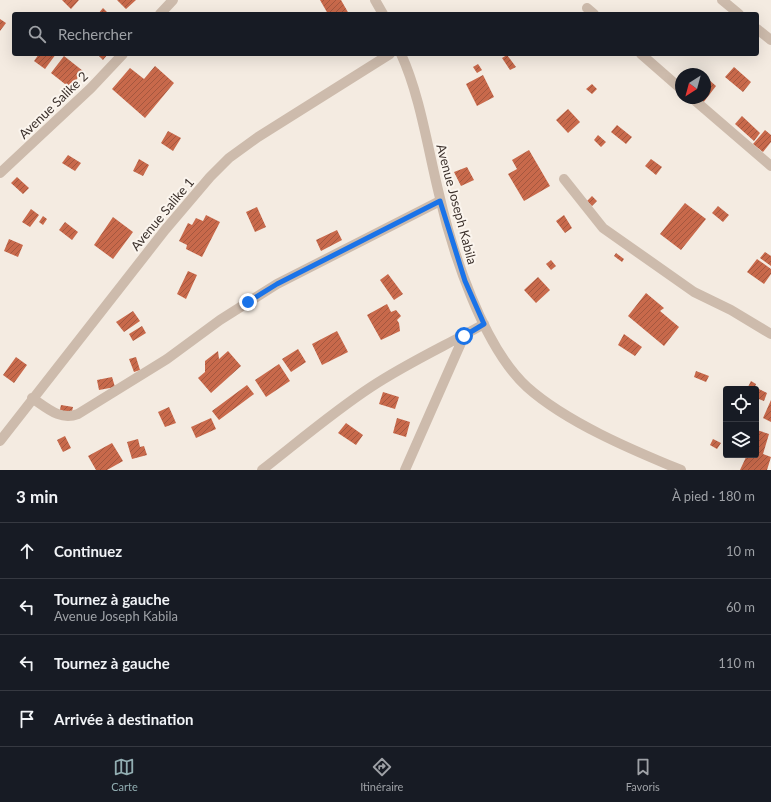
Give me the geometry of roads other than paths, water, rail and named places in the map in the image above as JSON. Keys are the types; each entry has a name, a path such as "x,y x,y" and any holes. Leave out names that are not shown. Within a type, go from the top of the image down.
{"street":[{"path":"162,12 173,0"},
{"path":"375,0 382,12"},
{"path":"722,0 737,12"},
{"path":"759,31 771,40"},
{"name":"Avenue Salike 2","path":"0,173 91,88 121,56"},
{"name":"Avenue Salike 1","path":"0,441 32,398 165,230 210,176 229,158 258,137 387,56"},
{"name":"Avenue Joseph Kabila","path":"402,56 407,67 440,201 465,281 484,324 511,370 526,387 541,398 604,435 681,470"},
{"path":"643,56 675,84"},
{"path":"699,104 771,166"},
{"path":"564,179 603,228 694,292 732,310 771,334"},
{"path":"32,398 59,415 69,417 78,414 167,359 220,320 277,284 440,201"},
{"path":"262,470 337,411 372,386 416,360 464,336 484,324"},
{"path":"405,470 464,336"}]}
